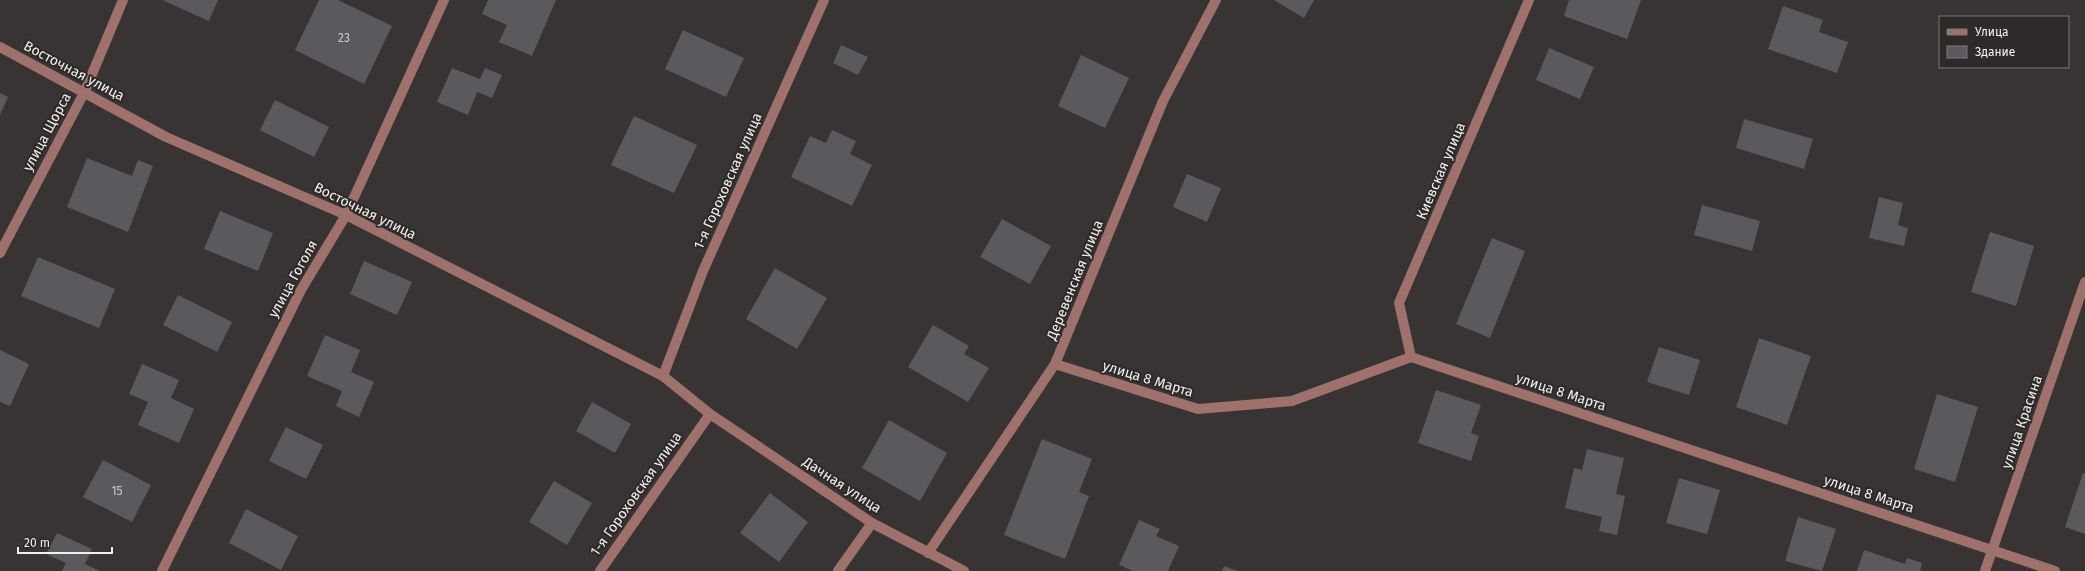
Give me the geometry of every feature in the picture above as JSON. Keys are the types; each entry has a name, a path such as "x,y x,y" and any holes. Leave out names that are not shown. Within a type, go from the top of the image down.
{"street":[{"name":"улица Щорса","path":"0,253 85,91 123,0"},
{"name":"улица Гоголя","path":"162,571 300,290 346,215 444,0"},
{"name":"1-я Гороховская улица","path":"663,376 703,271 824,0"},
{"name":"Деревенская улица","path":"928,553 1055,364 1163,101 1216,0"},
{"name":"Киевская улица","path":"1411,357 1399,303 1529,0"},
{"name":"Восточная улица","path":"0,46 85,91 166,137 346,215 663,376 710,414"},
{"name":"улица Красина","path":"1984,571 2085,282"},
{"name":"улица 8 Марта","path":"1055,364 1198,409 1292,402 1411,357 2055,571"},
{"name":"1-я Гороховская улица","path":"600,571 710,414"},
{"name":"Дачная улица","path":"710,414 872,522 964,571"},
{"path":"838,571 872,522"}],"building":[{"path":"162,0 218,0 209,21"},
{"path":"319,0 338,0 392,26 364,84 295,50"},
{"path":"488,0 556,0 532,56 499,42 507,25 482,14"},
{"path":"1274,0 1314,0 1304,18"},
{"path":"1569,0 1641,0 1627,39 1564,16"},
{"path":"1783,6 1823,20 1819,32 1848,42 1837,73 1768,49"},
{"path":"683,30 744,58 726,97 665,69"},
{"path":"841,45 868,57 858,75 833,63"},
{"path":"1549,48 1594,67 1580,99 1536,80"},
{"path":"1081,55 1129,78 1105,128 1058,106"},
{"path":"452,68 480,79 485,68 502,75 492,98 477,92 468,115 437,102"},
{"path":"0,93 8,97 0,115"},
{"path":"275,100 329,127 314,157 260,130"},
{"path":"634,116 697,145 674,193 611,165"},
{"path":"1744,119 1813,139 1804,169 1736,148"},
{"path":"832,130 856,141 850,154 872,165 852,206 791,177 810,136 826,143"},
{"path":"87,158 132,176 138,160 153,166 128,232 67,207"},
{"path":"1187,174 1221,188 1207,222 1173,207"},
{"path":"1879,197 1903,203 1898,225 1908,228 1904,246 1869,238"},
{"path":"1702,205 1760,221 1752,251 1694,235"},
{"path":"220,211 273,233 258,271 204,249"},
{"path":"1002,219 1051,246 1030,284 980,257"},
{"path":"1990,232 2034,246 2016,306 1971,292"},
{"path":"1492,238 1525,251 1490,338 1456,324"},
{"path":"38,257 115,289 99,328 21,296"},
{"path":"364,261 412,282 397,315 350,294"},
{"path":"775,268 827,298 797,349 746,319"},
{"path":"178,295 232,322 217,352 163,325"},
{"path":"933,325 969,346 964,354 989,368 968,402 908,367"},
{"path":"325,335 360,350 351,372 374,382 359,417 336,406 342,391 307,376"},
{"path":"1759,338 1811,356 1787,425 1736,407"},
{"path":"1659,347 1700,360 1689,395 1647,382"},
{"path":"0,350 29,364 10,406 0,402"},
{"path":"142,364 179,380 171,398 194,409 179,443 138,425 148,402 129,394"},
{"path":"1436,390 1481,405 1471,433 1479,436 1471,461 1418,443"},
{"path":"1937,394 1978,407 1955,482 1914,469"},
{"path":"592,402 631,424 615,453 576,431"},
{"path":"889,420 947,453 920,501 862,468"},
{"path":"286,427 323,445 306,479 269,461"},
{"path":"1042,439 1092,459 1079,492 1089,496 1065,559 1004,535"},
{"path":"1587,449 1624,458 1616,494 1625,496 1617,535 1599,531 1602,517 1565,508 1574,468 1582,470"},
{"path":"103,460 151,485 132,522 83,497"},
{"path":"2083,473 2085,474 2085,534 2065,527"},
{"path":"1679,478 1720,490 1707,534 1666,523"},
{"path":"554,481 592,503 567,545 529,522"},
{"path":"770,493 808,522 779,562 740,533"},
{"path":"246,509 298,536 281,570 229,543"},
{"path":"1798,517 1836,529 1822,571 1785,561"},
{"path":"1139,520 1160,529 1156,536 1179,546 1168,571 1133,571 1119,565"},
{"path":"57,533 92,549 85,564 100,571 62,571 66,563 46,554"},
{"path":"1864,550 1905,564 1907,558 1922,563 1920,571 1857,571"},
{"path":"1224,566 1238,571 1222,571"}]}
